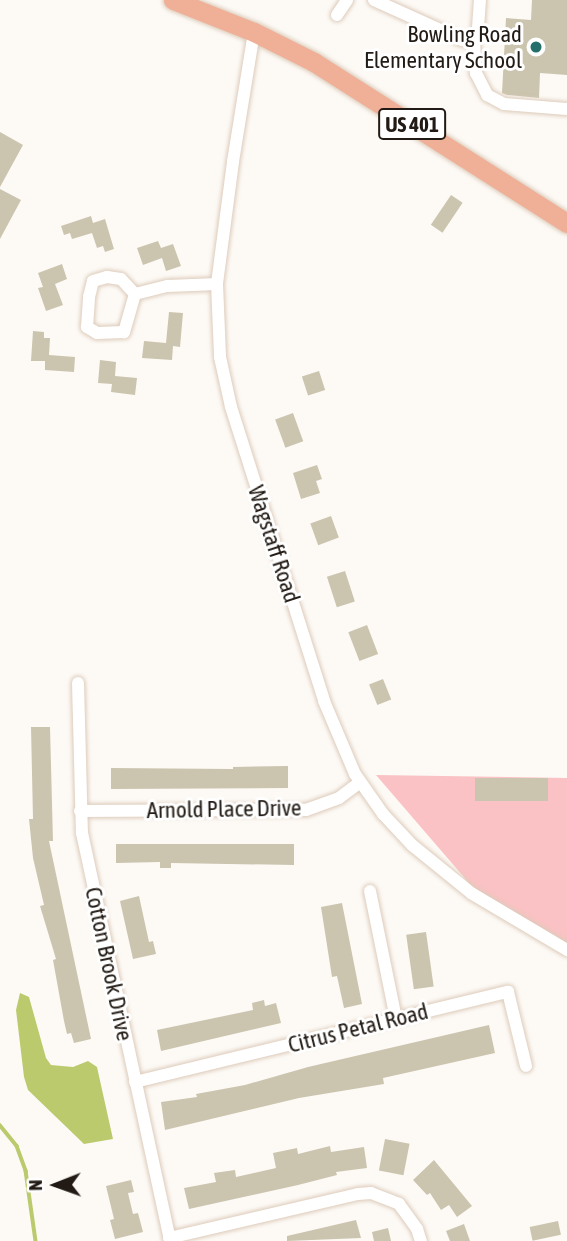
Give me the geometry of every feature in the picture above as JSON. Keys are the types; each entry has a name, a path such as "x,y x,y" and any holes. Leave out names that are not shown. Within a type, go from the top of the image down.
{"highway":[{"name":"US 401","path":"173,0 254,32 314,62 567,223"}],"street":[{"path":"337,15 346,0"},
{"path":"374,0 462,40 474,39"},
{"path":"480,0 478,28 474,39 476,74 487,95 504,103 567,109"},
{"name":"Wagstaff Road","path":"254,32 217,284 220,357 230,407 324,701 339,741 360,782 383,814 441,870 500,912 567,950"},
{"path":"107,277 121,279 135,294 124,332 97,333 87,327 93,281 107,277"},
{"path":"135,294 168,286 217,284"},
{"name":"Cotton Brook Drive","path":"78,683 80,811 86,859 169,1240"},
{"name":"Arnold Place Drive","path":"80,811 306,810 339,798 360,782"},
{"path":"370,891 396,1019"},
{"name":"Citrus Petal Road","path":"135,1082 508,992 526,1066"},
{"path":"169,1240 358,1194 371,1194 399,1204 417,1229 421,1241"}],"shaded area":[{"path":"376,775 567,778 567,948 475,890"},
{"path":"20,993 29,997 46,1058 51,1065 73,1067 88,1061 97,1067 113,1139 84,1144 28,1090 16,1010"}],"building":[{"name":"Bowling Road Elementary School","path":"532,0 567,0 567,75 540,73 539,98 502,93 506,18 531,20"},
{"path":"0,132 23,145 0,187"},
{"path":"0,189 21,200 0,239"},
{"path":"451,195 463,203 442,233 431,225"},
{"path":"91,216 93,223 105,219 114,249 105,252 103,246 97,248 92,233 72,239 70,233 64,235 61,226"},
{"path":"158,241 161,248 173,244 181,266 166,271 162,258 143,265 137,248"},
{"path":"62,264 67,279 55,284 63,305 46,311 38,288 43,287 38,273"},
{"path":"169,312 183,313 180,347 173,346 172,360 142,358 144,341 166,343"},
{"path":"33,331 44,332 44,338 50,338 49,355 75,357 74,372 45,370 45,361 31,361"},
{"path":"100,360 116,362 115,376 137,378 135,395 111,392 112,384 98,383"},
{"path":"319,371 325,390 308,396 302,377"},
{"path":"293,413 303,441 285,448 275,419"},
{"path":"317,465 322,479 316,481 320,493 301,499 293,473"},
{"path":"331,516 339,538 318,545 310,524"},
{"path":"345,571 355,601 337,607 327,577"},
{"path":"367,625 378,654 359,661 348,632"},
{"path":"383,679 391,699 377,705 369,685"},
{"path":"31,727 50,727 53,841 49,841 91,1039 74,1043 71,1033 67,1034 64,1021 53,960 56,959 40,906 44,905 33,858 29,819 33,819"},
{"path":"288,766 288,788 111,789 111,768 233,769"},
{"path":"475,778 548,778 548,801 475,801"},
{"path":"116,844 294,844 294,865 171,863 171,868 160,868 160,862 116,863"},
{"path":"139,896 149,942 153,941 156,954 133,959 120,901"},
{"path":"342,903 362,1004 344,1008 337,976 332,977 321,907"},
{"path":"426,932 434,986 414,989 406,935"},
{"path":"264,1000 265,1006 276,1003 281,1023 161,1051 157,1030 253,1010 252,1003"},
{"path":"489,1025 495,1053 383,1078 384,1084 299,1098 165,1130 161,1102 197,1097 196,1094 245,1085 308,1067"},
{"path":"385,1139 410,1144 403,1175 379,1170"},
{"path":"330,1146 331,1152 364,1147 367,1168 336,1172 337,1175 298,1185 189,1209 184,1188 216,1182 214,1173 235,1170 236,1177 276,1168 273,1153 297,1148 298,1154"},
{"path":"434,1160 472,1206 457,1217 449,1205 441,1210 430,1193 427,1195 413,1180"},
{"path":"131,1180 134,1192 128,1193 133,1214 138,1213 143,1232 115,1239 110,1220 114,1219 106,1186"},
{"path":"356,1220 361,1238 287,1241 287,1236"},
{"path":"558,1221 561,1235 533,1241 530,1227"},
{"path":"464,1224 470,1241 450,1241 446,1231"},
{"path":"388,1228 391,1241 374,1241 372,1232"}],"waterway":[{"path":"0,1125 17,1146 26,1171 36,1241"}],"place":[{"name":"Bowling Road Elementary School","path":"536,47"}]}
